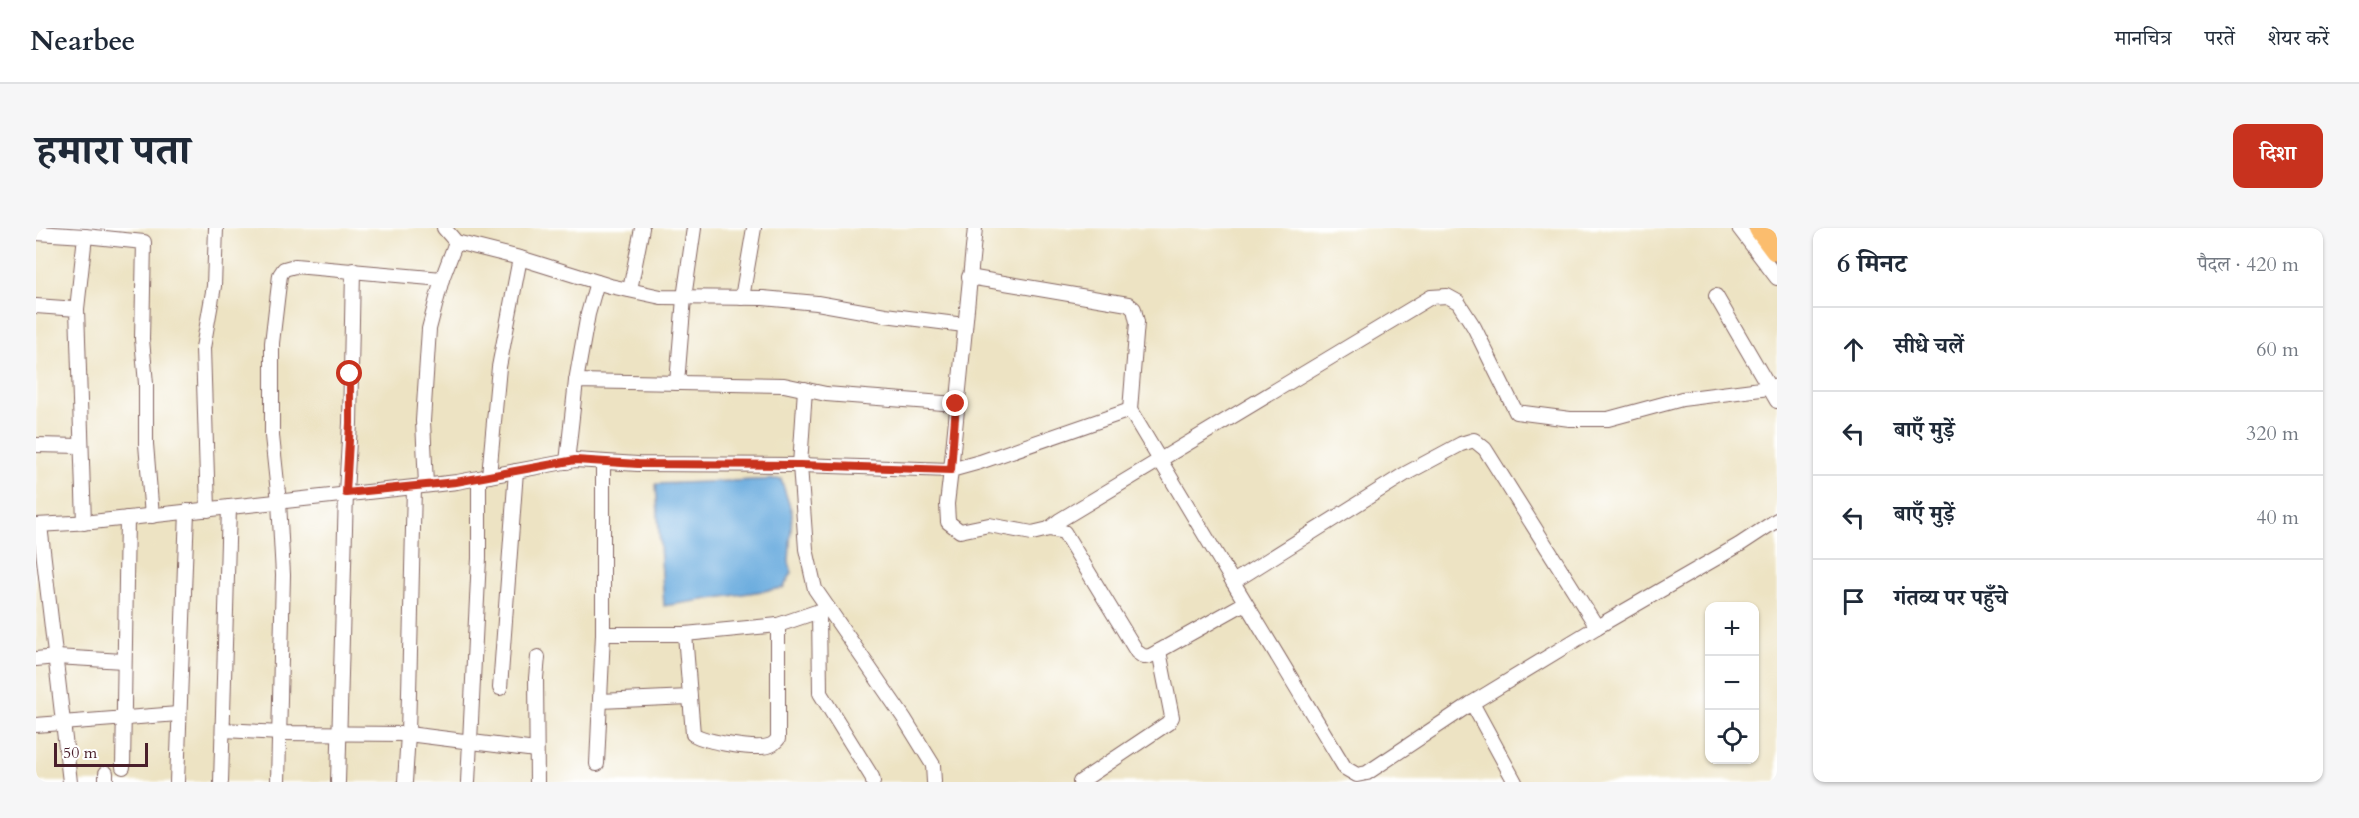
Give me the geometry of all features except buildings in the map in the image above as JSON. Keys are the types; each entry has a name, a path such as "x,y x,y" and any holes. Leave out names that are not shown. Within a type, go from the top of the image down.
{"highway":[{"path":"1762,228 1777,248"}],"street":[{"path":"208,510 204,348 214,286 216,228"},
{"path":"444,228 456,242 520,258 597,282 660,297 742,298 817,303 885,315 964,325"},
{"path":"630,290 642,228"},
{"path":"677,383 684,298 694,228"},
{"path":"742,298 754,228"},
{"path":"975,228 956,404 947,504 948,522 960,531 989,525 1032,533 1049,529 1064,532 1137,652 1144,657 1245,603"},
{"path":"1739,228 1777,278"},
{"path":"36,233 145,235 142,339 146,384 146,444 152,516"},
{"path":"78,233 77,309 84,523"},
{"path":"405,782 429,329 442,279 456,242"},
{"path":"468,782 484,477 499,367 520,258"},
{"path":"278,782 283,575 272,436 272,344 280,275 284,269 295,266 442,279"},
{"path":"338,782 353,270"},
{"path":"969,277 1128,304 1134,309 1137,322 1130,410 1345,768 1357,775 1367,773 1472,703 1739,545 1777,520"},
{"path":"567,462 576,381 588,314 597,282"},
{"path":"1049,529 1060,520 1431,297 1447,296 1458,302 1474,327 1516,412 1570,419 1608,419 1682,399 1773,387"},
{"path":"1716,296 1773,387 1777,401"},
{"path":"36,306 77,309"},
{"path":"576,381 784,385 826,394 956,404"},
{"path":"805,389 800,465 806,549 815,589 824,609 933,765 934,782"},
{"path":"70,782 38,525 84,523 420,486 567,462 800,465 951,470 1130,410"},
{"path":"1233,582 1405,474 1461,444 1474,440 1485,449 1597,627"},
{"path":"36,445 81,446"},
{"path":"597,764 603,633 603,462"},
{"path":"500,688 516,471"},
{"path":"221,782 229,507"},
{"path":"177,782 187,511"},
{"path":"123,767 127,518"},
{"path":"603,633 685,634 778,625 824,609"},
{"path":"824,609 820,693 873,782"},
{"path":"685,634 693,734 733,744 764,747 773,745 778,739 778,625"},
{"path":"1080,782 1168,723 1172,717 1159,651"},
{"path":"36,659 56,657 123,661"},
{"path":"537,782 538,657"},
{"path":"600,700 690,697"},
{"path":"1472,703 1515,782"},
{"path":"36,725 178,714"},
{"path":"223,730 408,734 536,750"}],"water":[{"path":"781,479 792,513 789,562 792,573 783,588 664,606 656,484"}],"route":[{"path":"350,374 346,493 456,482 575,460 638,464 800,465 951,470 956,404"}]}
